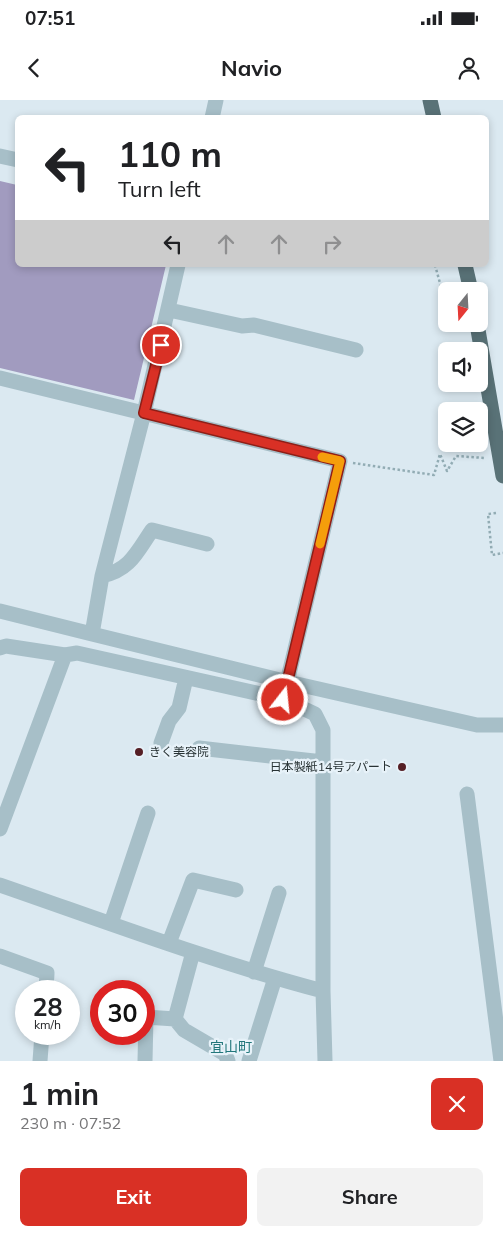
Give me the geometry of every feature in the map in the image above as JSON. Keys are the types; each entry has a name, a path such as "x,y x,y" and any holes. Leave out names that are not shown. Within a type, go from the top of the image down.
{"main road":[{"path":"430,100 433,115"},
{"path":"465,267 469,282"},
{"path":"478,332 503,476"}],"street":[{"path":"213,115 216,100"},
{"path":"0,156 15,159"},
{"path":"92,634 102,576 144,413 178,267"},
{"path":"169,310 242,326 254,325 356,350"},
{"path":"0,378 340,461 283,700"},
{"path":"102,576 116,573 130,562 152,530 206,544"},
{"path":"0,610 288,682 476,725 503,725"},
{"path":"0,648 6,646 65,655 77,653 283,700 315,714 323,730 323,991 325,1061"},
{"path":"0,829 65,655"},
{"path":"162,743 169,721 179,708 186,678"},
{"path":"199,748 323,762"},
{"path":"467,794 501,1061"},
{"path":"111,923 148,814"},
{"path":"169,943 193,880 236,890"},
{"path":"0,885 193,952 254,972 323,991"},
{"path":"254,972 279,893"},
{"path":"175,1019 193,952"},
{"path":"0,956 47,973 47,980"},
{"path":"249,1061 275,978"},
{"path":"145,1061 146,1016 175,1019 184,1030 225,1054 228,1061"},
{"path":"40,1061 41,1045"}],"path":[{"path":"436,267 440,282"},
{"path":"340,461 434,475 440,454 447,471 456,456 486,458"},
{"path":"496,513 488,514 492,555 503,553"}],"shaded area":[{"path":"0,181 15,185 15,267 166,267 134,400 0,368"}],"slow traffic":[{"path":"320,544 340,461 322,457"}],"place":[{"name":"きく美容院","path":"139,752"},
{"name":"日本製紙14号アパート","path":"402,767"}],"district":[{"name":"宜山町","path":"231,1047"}],"route":[{"path":"161,345 144,413 340,461 283,700"}]}
